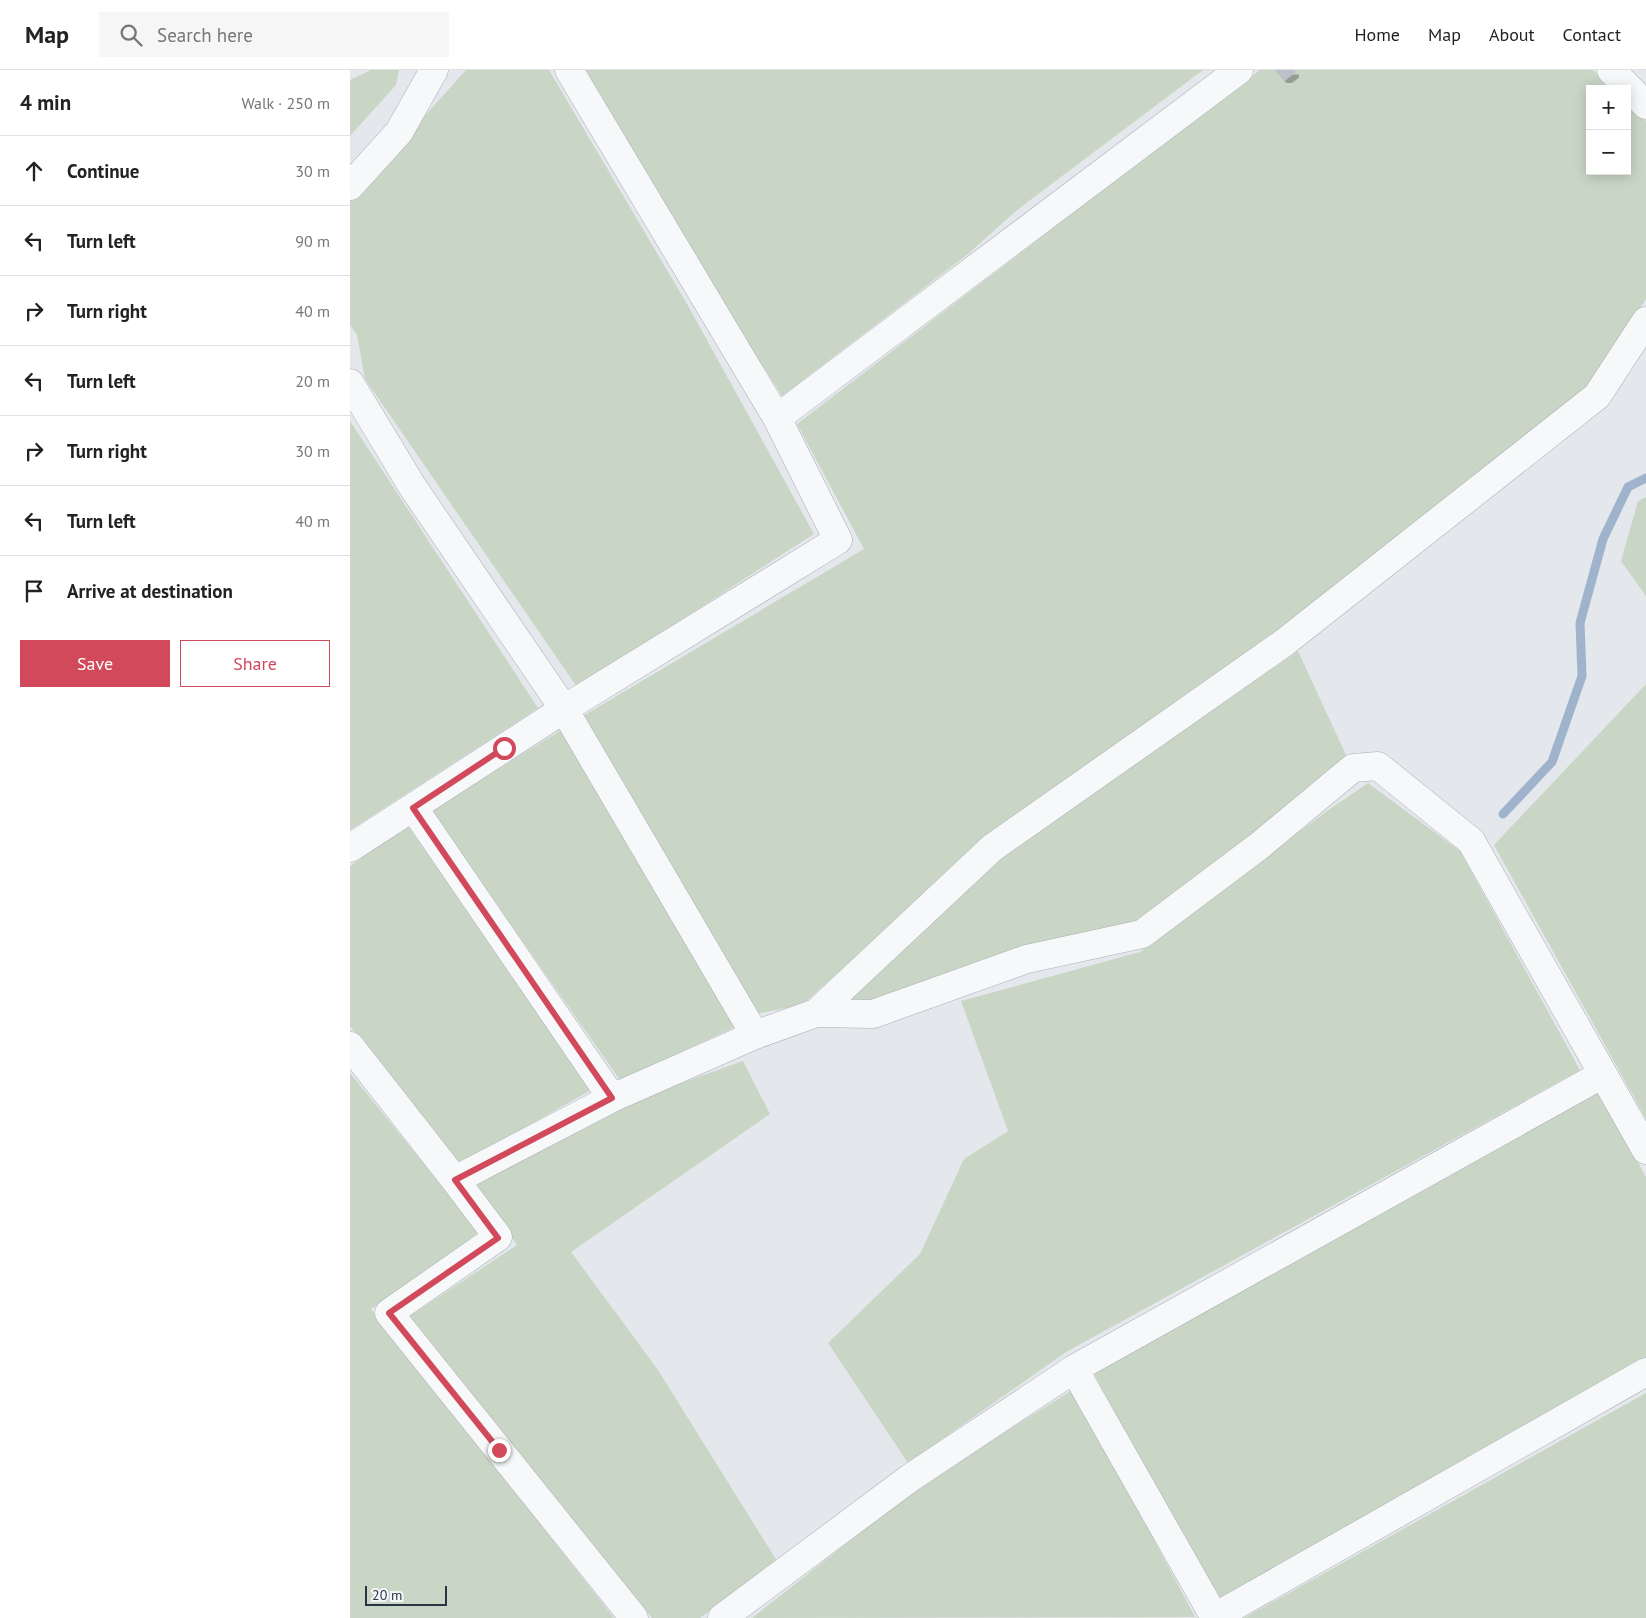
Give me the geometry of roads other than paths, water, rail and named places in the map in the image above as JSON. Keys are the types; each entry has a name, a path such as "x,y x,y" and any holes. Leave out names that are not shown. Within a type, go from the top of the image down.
{"lane":[{"path":"350,186 399,132 434,70"},
{"path":"350,848 564,709 838,540 777,418 569,70"},
{"path":"777,418 1238,70"},
{"path":"1611,70 1646,105"},
{"path":"816,1013 992,848 1285,642 1597,396 1646,321"},
{"path":"350,383 412,486 564,709 755,1035"},
{"path":"455,1180 612,1098 755,1035 816,1013 873,1014 1027,959 1142,934 1258,846 1353,768 1378,766 1471,842 1646,1150"},
{"path":"413,808 612,1098"},
{"path":"350,1046 498,1238 389,1313 634,1618"},
{"path":"722,1618 910,1478 1074,1369 1603,1074"},
{"path":"1074,1369 1214,1618 1646,1372"}],"waterway":[{"path":"1503,814 1552,762 1582,676 1580,623 1603,539 1628,487 1646,478"}]}
